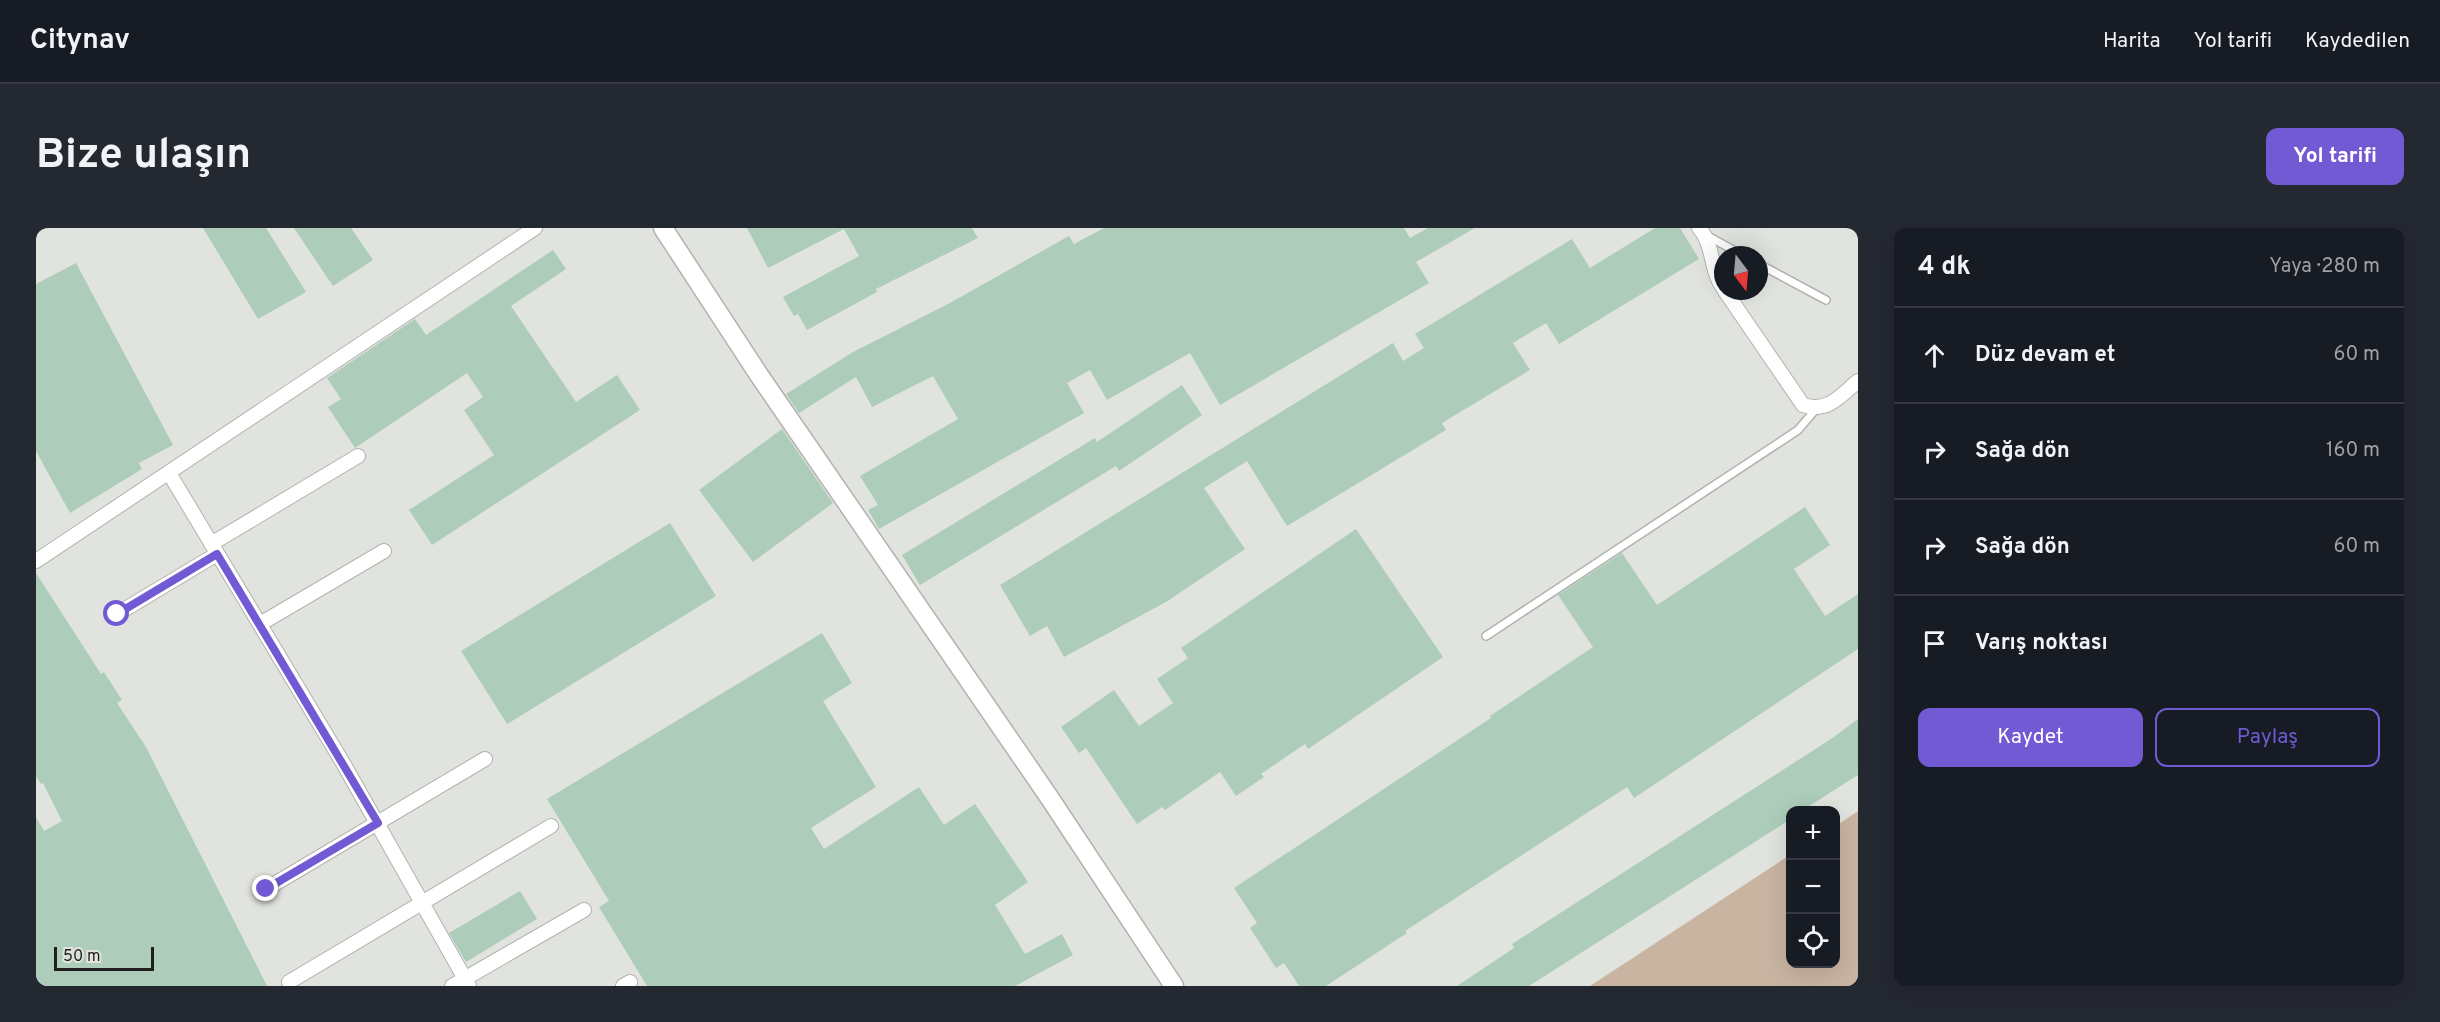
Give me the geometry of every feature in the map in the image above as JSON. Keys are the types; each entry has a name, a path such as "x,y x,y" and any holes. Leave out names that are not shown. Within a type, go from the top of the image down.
{"street":[{"path":"36,561 535,228"},
{"path":"663,228 759,375 1049,797 1174,986"},
{"path":"1702,232 1714,272"},
{"path":"1731,300 1803,405 1816,409 1830,405 1858,381"},
{"path":"117,614 358,456"},
{"path":"169,473 378,823 467,982"},
{"path":"260,624 384,551"},
{"path":"266,889 485,759"},
{"path":"289,982 551,826"},
{"path":"452,986 467,982 584,910"}],"lane":[{"path":"1702,232 1726,246"},
{"path":"1768,269 1826,300"},
{"path":"1486,636 1798,430 1816,409"}],"shaded area":[{"path":"1858,811 1858,986 1590,986 1786,858 1786,968 1840,968 1840,823"}],"building":[{"path":"203,228 266,228 306,292 258,319"},
{"path":"294,228 351,228 373,260 333,286"},
{"path":"747,228 972,228 978,238 876,289 877,292 807,330 798,314 794,316 783,297 859,256 844,229 768,268"},
{"path":"1104,228 1404,228 1410,238 1428,228 1475,228 1416,262 1429,283 1220,405 1190,353 1107,400 1090,370 1067,383 1084,413 879,529 868,510 878,505 860,476 958,419 933,376 872,407 856,377 799,413 786,394 853,352 948,304 1069,236 1074,244"},
{"path":"1655,228 1680,228 1699,259 1559,344 1546,323 1513,343 1530,370 1442,423 1446,430 1287,526 1247,461 1204,488 1245,549 1166,602 1064,657 1047,626 1030,636 1000,585 1393,343 1403,361 1424,348 1415,334 1572,239 1590,268"},
{"path":"553,250 566,269 511,306 576,402 617,375 640,410 432,545 409,510 494,455 464,410 483,397 467,373 355,448 328,407 341,399 327,378 415,319 426,335"},
{"path":"76,263 173,445 139,463 142,469 70,513 36,451 36,284"},
{"path":"1182,385 1202,415 1119,471 1116,466 920,585 902,555 1095,438 1097,442"},
{"path":"782,429 833,503 753,562 699,490"},
{"path":"1805,507 1830,545 1794,569 1825,616 1858,594 1858,649 1634,798 1627,787 1405,931 1407,933 1326,986 1299,986 1284,963 1276,968 1250,928 1257,923 1234,888 1491,718 1490,716 1593,647 1558,595 1622,553 1657,605"},
{"path":"670,523 716,596 507,724 461,651"},
{"path":"1356,529 1443,657 1308,749 1305,744 1261,774 1264,777 1236,796 1220,772 1165,810 1162,807 1137,824 1086,748 1079,753 1061,727 1114,690 1139,726 1173,703 1157,679 1188,658 1181,648"},
{"path":"36,573 101,674 104,672 122,700 117,703 146,747 267,986 39,986 36,979 36,817 44,831 62,821 43,783 41,784 36,776"},
{"path":"822,633 852,683 823,701 876,787 811,828 824,849 919,787 944,825 975,804 1028,882 995,905 1025,954 1062,934 1073,955 1015,986 647,986 599,907 609,901 547,799"},
{"path":"1858,719 1858,775 1809,806 1786,806 1786,822 1529,986 1457,986 1514,948 1512,944 1831,739"},
{"path":"520,891 537,919 466,962 449,933"}],"route":[{"path":"117,614 217,554 378,823 266,889"}]}
